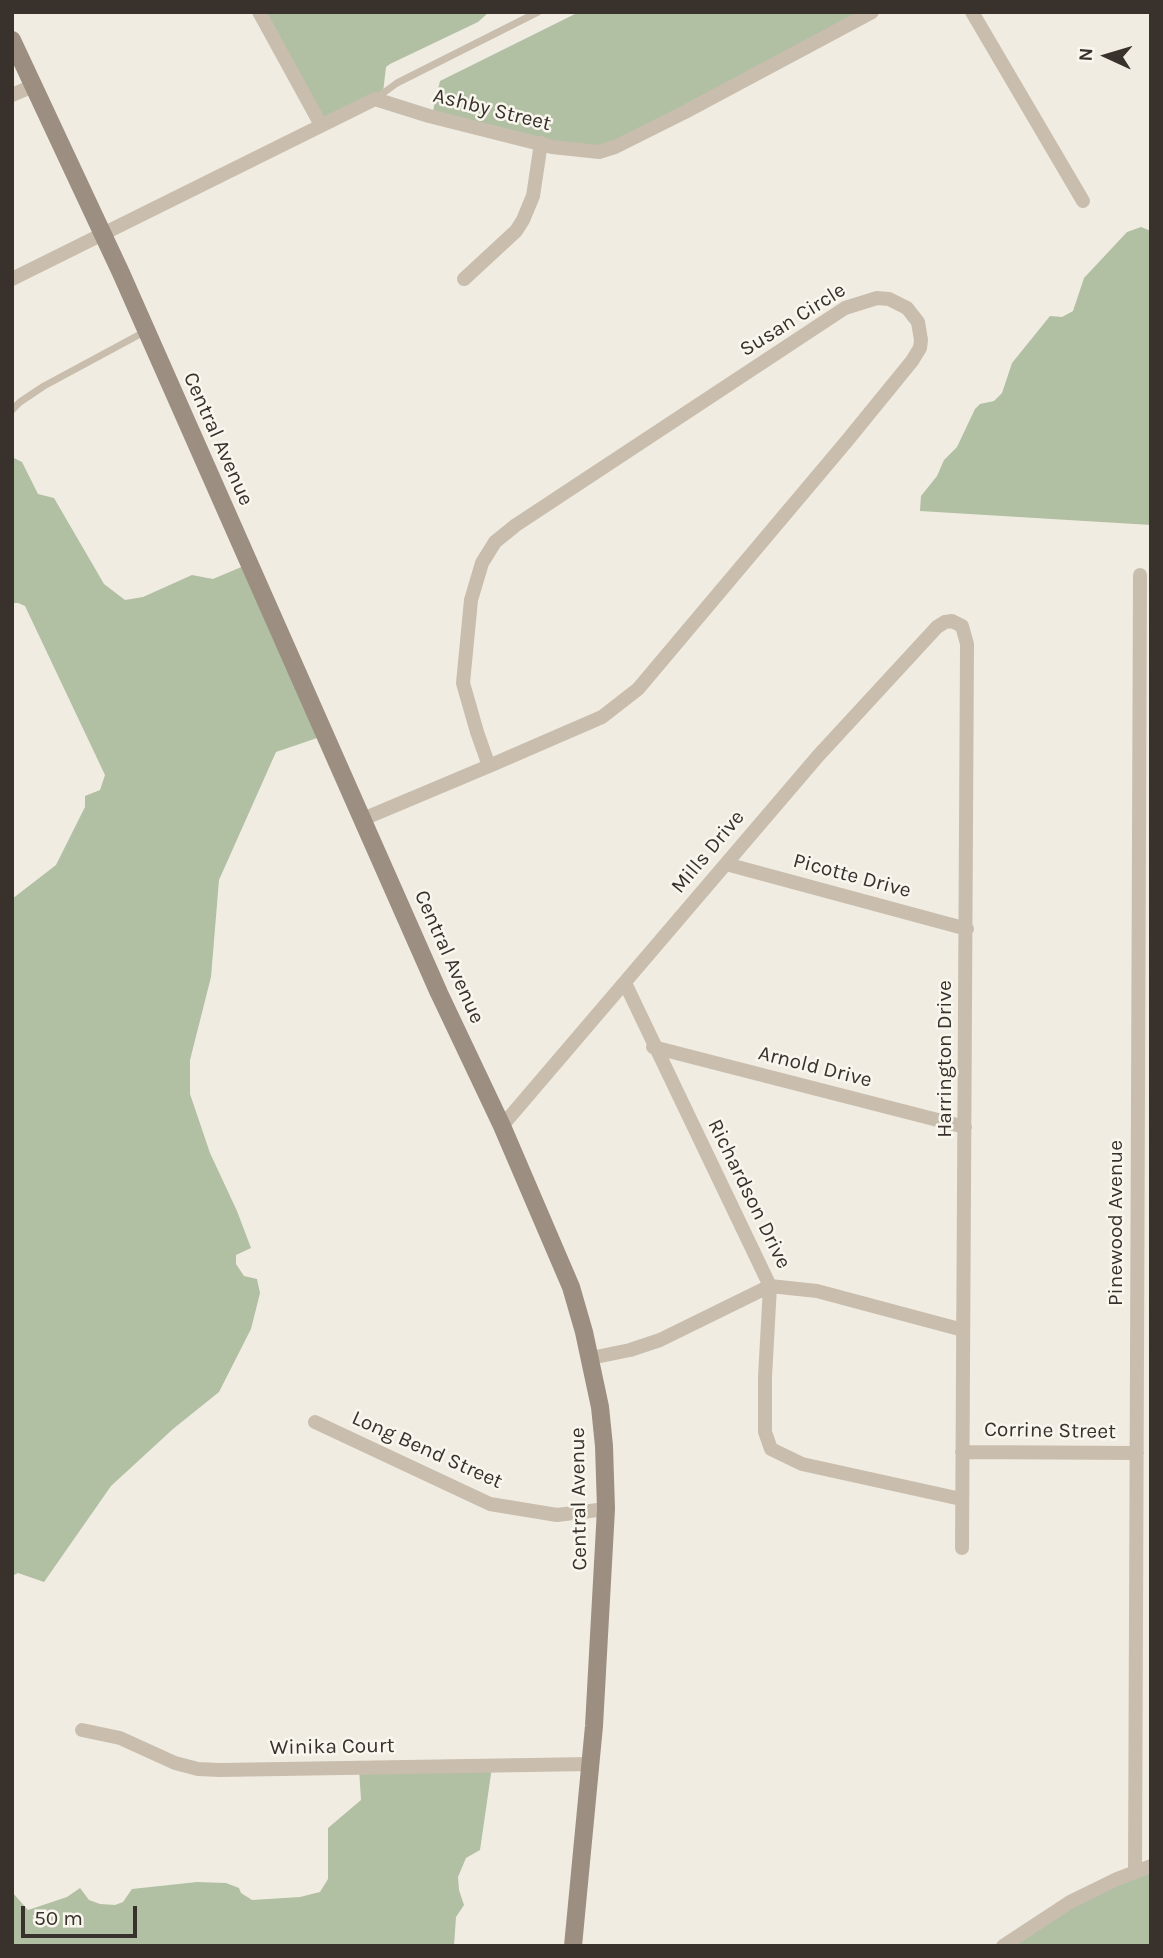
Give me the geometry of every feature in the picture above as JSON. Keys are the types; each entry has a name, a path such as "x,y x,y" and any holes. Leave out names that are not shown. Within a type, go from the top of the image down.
{"main road":[{"name":"Central Avenue","path":"12,40 146,331 439,993 502,1126 571,1287 591,1358 604,1446 606,1509 601,1630 591,1764 573,1946"}],"street":[{"path":"259,12 321,125"},
{"name":"Ashby Street","path":"375,99 429,116 552,147 599,152 615,147 872,12"},
{"path":"972,12 1083,201"},
{"path":"12,95 33,86"},
{"path":"12,279 375,99"},
{"path":"464,279 516,232 523,220 533,196 541,143"},
{"name":"Susan Circle","path":"363,819 489,766 602,718 638,689 912,361 920,348 921,340 918,322 907,308 889,299 877,298 845,308 516,525 495,542 482,563 471,600 463,683 489,766"},
{"name":"Pinewood Avenue","path":"1135,1871 1137,1453 1144,1224 1145,650 1140,575"},
{"name":"Mills Drive","path":"502,1126 818,756 937,627 945,622 957,623"},
{"name":"Harrington Drive","path":"957,623 962,626 967,644 962,1548"},
{"name":"Picotte Drive","path":"726,864 967,929"},
{"name":"Richardson Drive","path":"625,984 770,1286 765,1432 771,1449 802,1464 961,1499"},
{"name":"Arnold Drive","path":"653,1047 965,1127"},
{"path":"591,1358 630,1350 660,1340 770,1286 817,1291 963,1330"},
{"name":"Long Bend Street","path":"315,1422 490,1504 557,1515 606,1509"},
{"name":"Corrine Street","path":"962,1451 1137,1453"},
{"name":"Winika Court","path":"82,1730 120,1738 176,1763 209,1770 591,1764"},
{"path":"1003,1946 1070,1902 1151,1866"}],"lane":[{"path":"375,99 397,83 538,12"},
{"path":"12,410 44,386 146,331"}],"green space":[{"path":"258,12 489,12 478,22 386,67 382,101 322,123"},
{"path":"579,12 869,12 607,149 548,146 432,115 440,81"},
{"path":"1141,227 1151,231 1151,525 920,511 921,496 937,476 944,460 957,447 975,409 980,404 994,401 1002,393 1012,363 1050,316 1062,317 1073,311 1084,278 1127,232"},
{"path":"12,457 22,462 38,494 54,498 104,584 125,600 143,597 192,575 213,579 246,565 323,736 276,752 219,880 211,977 190,1060 190,1094 210,1153 251,1248 236,1255 236,1264 244,1276 257,1279 260,1293 251,1329 219,1392 173,1429 111,1486 44,1582 18,1573 12,1576 12,899 56,865 85,807 85,796 100,790 105,775 25,606 12,603"},
{"path":"492,1767 480,1850 466,1858 458,1877 464,1905 456,1917 454,1946 12,1946 12,1892 28,1910 67,1897 80,1888 89,1900 115,1905 123,1902 132,1889 197,1882 226,1883 239,1888 241,1893 252,1900 300,1897 320,1892 328,1879 328,1828 361,1800 359,1768"},
{"path":"1151,1865 1151,1946 1001,1946"}]}
